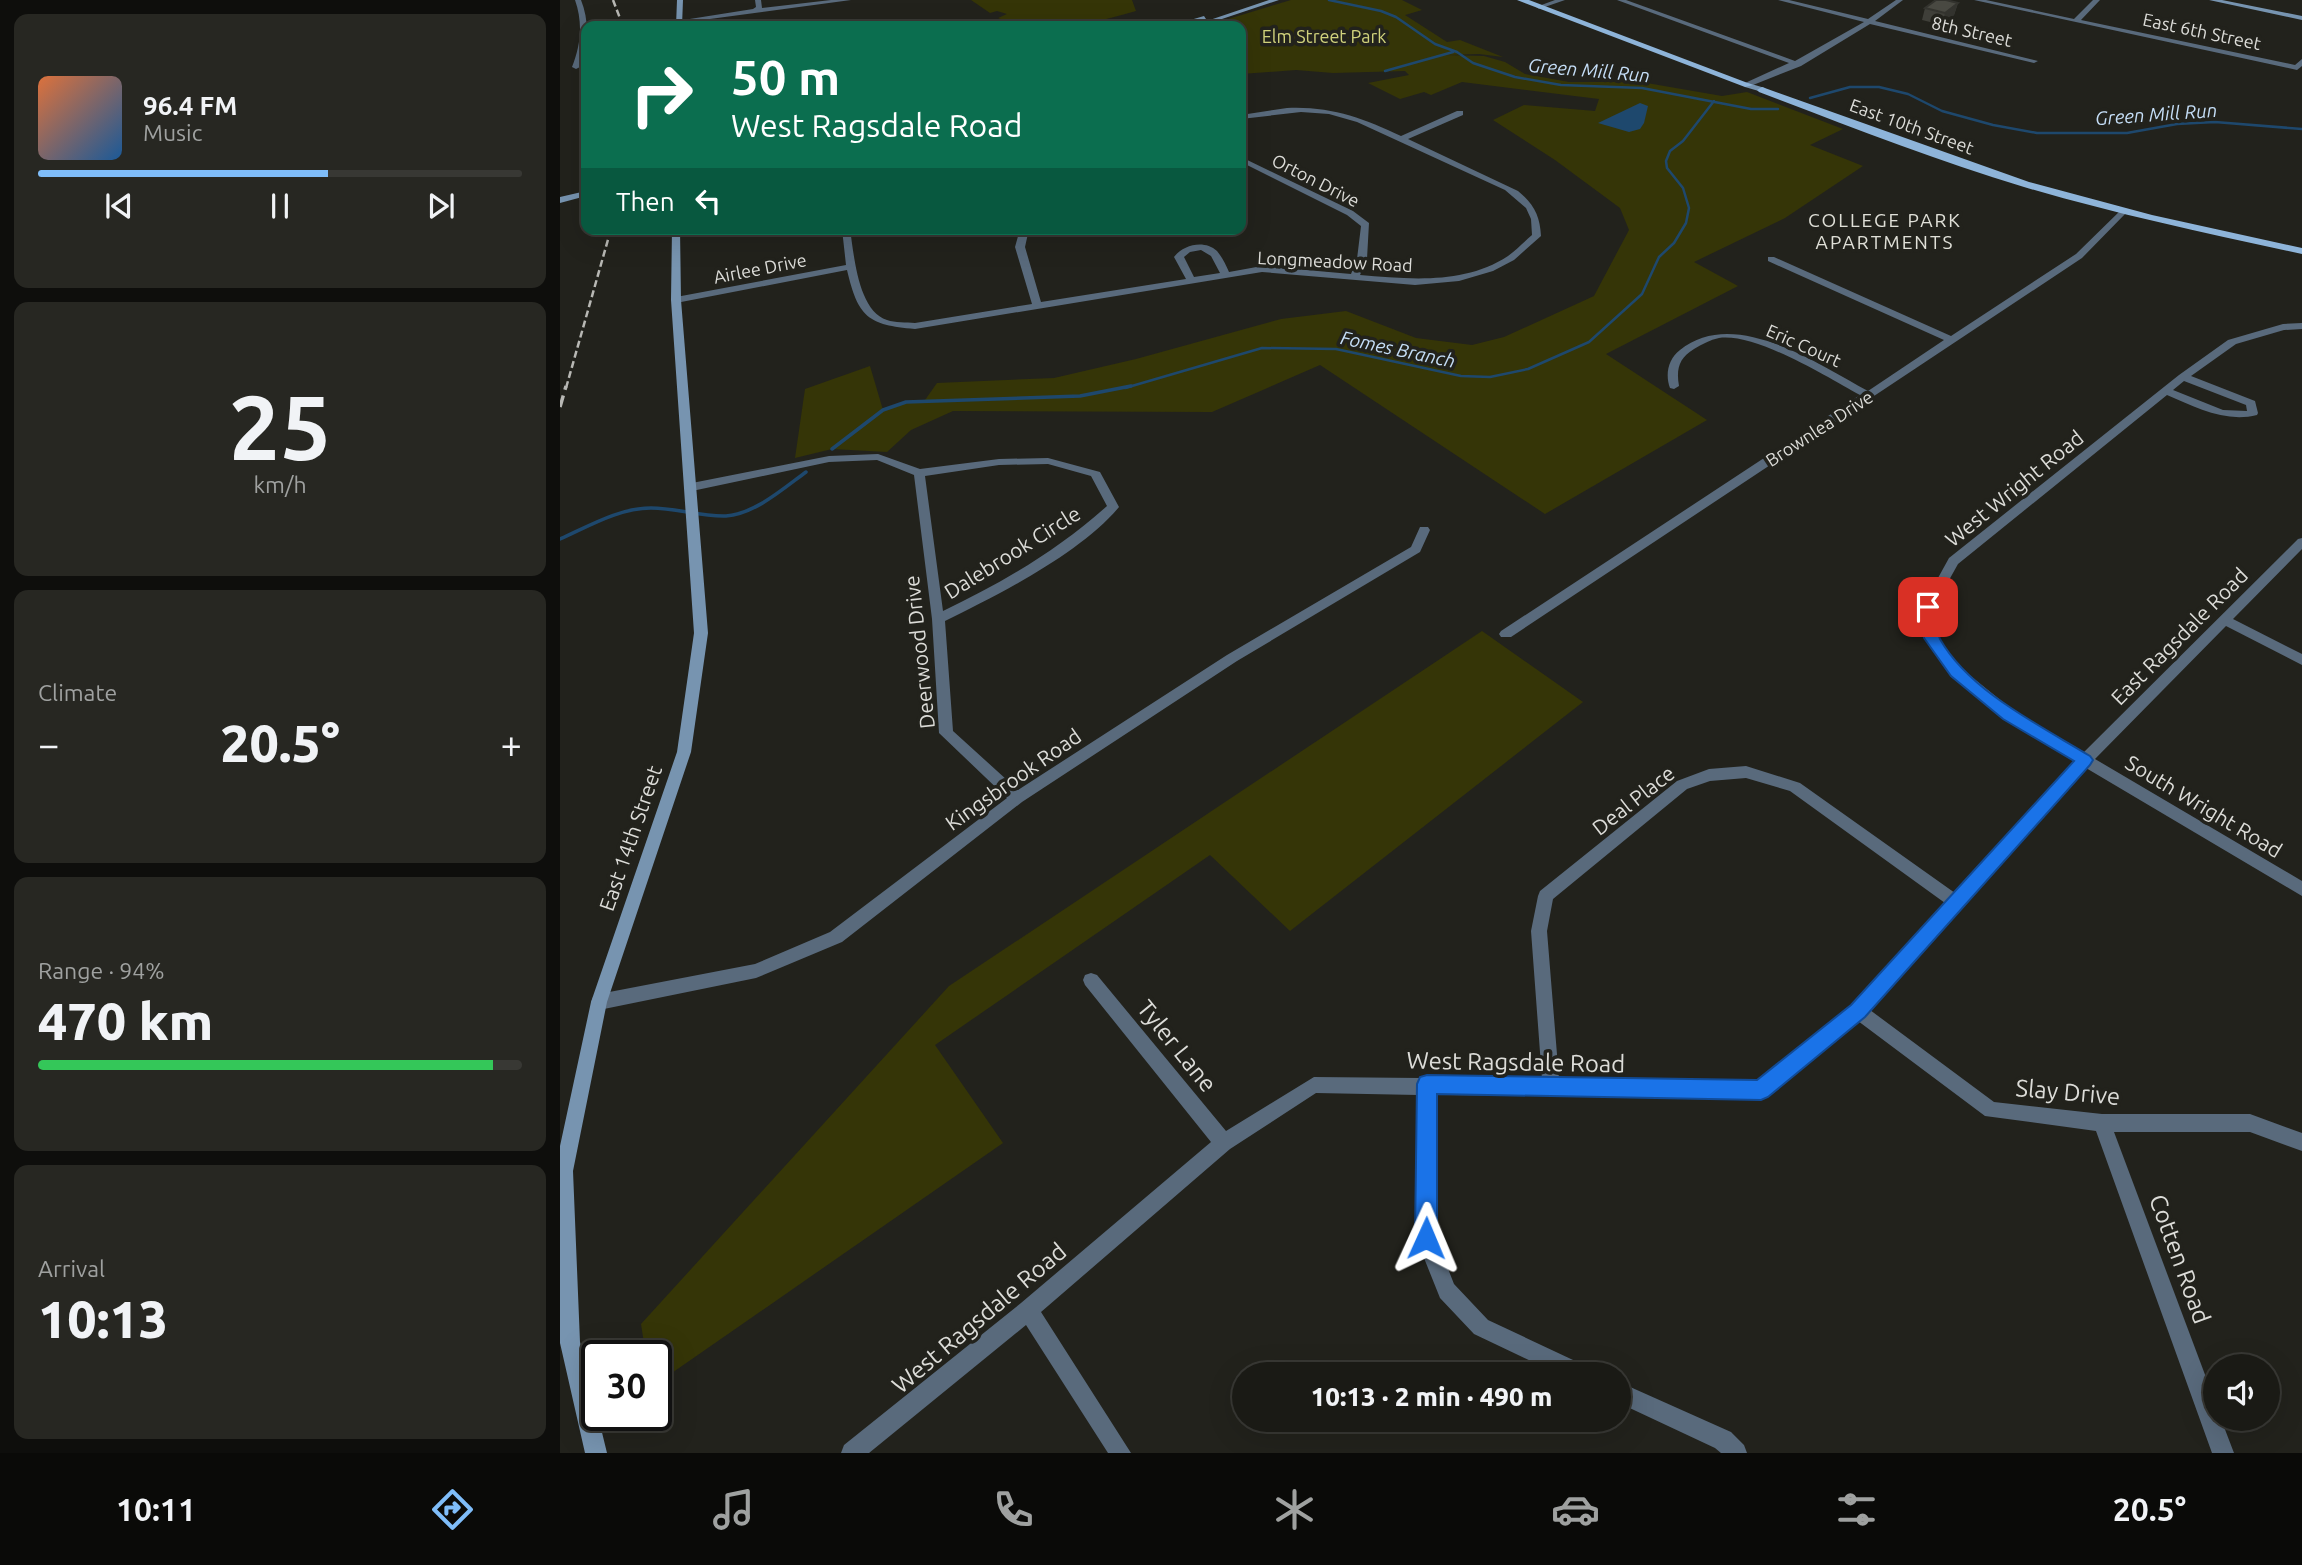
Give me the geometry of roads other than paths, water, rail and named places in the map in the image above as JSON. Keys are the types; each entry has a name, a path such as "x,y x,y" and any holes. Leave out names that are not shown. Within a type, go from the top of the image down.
{"main road":[{"name":"East 10th Street","path":"1521,0 1748,85"},
{"name":"East 10th Street","path":"1762,90 1981,170 2123,211 2302,251"}],"street":[{"path":"578,0 584,21"},
{"path":"680,0 680,21"},
{"path":"755,11 759,8 758,0"},
{"path":"697,21 848,0"},
{"path":"1199,21 1276,0"},
{"path":"1539,7 1562,0"},
{"path":"1620,0 1798,64"},
{"name":"8th Street","path":"1781,0 2034,61"},
{"path":"1748,85 1798,64 1869,23 1900,0"},
{"name":"East 6th Street","path":"1977,0 2299,64"},
{"path":"2076,21 2098,0"},
{"path":"2211,0 2302,18"},
{"path":"581,48 572,67 581,66"},
{"name":"East 10th Street","path":"1748,85 1762,90"},
{"name":"Longmeadow Road","path":"847,235 850,267 867,312 881,322 915,326 1262,270 1415,282 1459,278 1490,269 1511,258 1537,236 1537,220 1528,202 1508,188 1360,120 1321,109 1302,108 1246,116"},
{"path":"1401,139 1460,113"},
{"name":"Orton Drive","path":"1246,164 1350,213 1366,225 1362,259 1355,276"},
{"path":"560,200 581,194"},
{"path":"560,209 581,203"},
{"name":"Brownlea Drive","path":"1506,634 2079,256 2123,211"},
{"name":"East 14th Street","path":"590,1449 570,1342 564,1171 599,1002 684,751 701,633 676,300 676,235"},
{"path":"1023,235 1020,247 1037,306"},
{"path":"1191,281 1180,257 1186,250 1196,247 1214,251 1226,275"},
{"path":"1771,259 1952,340"},
{"name":"Airlee Drive","path":"676,300 850,267"},
{"name":"West Wright Road","path":"2085,760 2009,715 1956,672 1931,638 1928,607 1953,561 2183,377 2232,342 2283,327 2302,326"},
{"name":"Eric Court","path":"1674,386 1671,370 1679,354 1700,341 1724,334 1785,352 1868,395"},
{"path":"2165,391 2242,417 2253,413 2251,403 2183,377"},
{"name":"Dalebrook Circle","path":"692,487 829,459 878,457 919,473 999,461 1048,461 1096,474 1113,507 1089,530 974,602 937,619"},
{"name":"Deerwood Drive","path":"919,473 937,619 946,733 1017,798"},
{"name":"Kingsbrook Road","path":"599,1002 756,971 836,937 1017,798 1232,659 1416,549 1423,530"},
{"name":"East Ragsdale Road","path":"2085,760 2302,542"},
{"path":"2225,620 2302,660"},
{"name":"South Wright Road","path":"2085,760 2302,889"},
{"name":"West Ragsdale Road","path":"852,1453 1028,1310 1224,1143 1314,1084 1761,1090 1858,1011 2085,760"},
{"name":"Deal Place","path":"1551,1088 1539,931 1546,896 1682,785 1709,775 1746,772 1795,787 1956,902"},
{"name":"Tyler Lane","path":"1091,980 1224,1143"},
{"name":"Slay Drive","path":"1858,1011 1991,1110 2102,1123 2250,1123 2302,1142"},
{"path":"1427,1084 1426,1238 1447,1291 1481,1327 1555,1362"},
{"name":"Cotten Road","path":"2102,1123 2223,1453"},
{"path":"1028,1310 1120,1453"},
{"path":"1631,1398 1723,1440 1736,1453"}],"water":[{"path":"1640,103 1648,106 1640,129 1629,132 1598,123"}],"waterway":[{"name":"Green Mill Run","path":"1329,0 1381,11 1396,17 1435,44 1457,52 1473,63 1515,77 1561,85 1642,88 1713,102"},
{"path":"1385,71 1453,52"},
{"name":"Green Mill Run","path":"1810,98 1850,87 1879,87 1908,94 1942,111 1993,125 2037,133 2127,133 2177,124 2215,122 2302,129"},
{"name":"Fomes Branch","path":"1125,388 1262,348 1336,349 1461,376 1490,377 1528,369 1589,342 1642,294 1659,257 1674,243 1686,223 1689,208 1683,188 1667,168 1666,161 1670,151 1683,141 1713,102"},
{"name":"Green Mill Run","path":"1713,102 1751,109 1778,109"},
{"name":"Fomes Branch","path":"832,449 883,410 906,402 1080,396 1131,386"},
{"name":"Fomes Branch","path":"560,539 604,519 639,509 660,508 717,516 737,514 769,499 806,472"}],"railway":[{"path":"613,0 621,21"},
{"path":"566,388 609,235"},
{"path":"560,407 566,386"}],"district":[{"name":"COLLEGE PARK APARTMENTS","path":"1885,231"}],"park label":[{"name":"Elm Street Park","path":"1324,36"}]}
